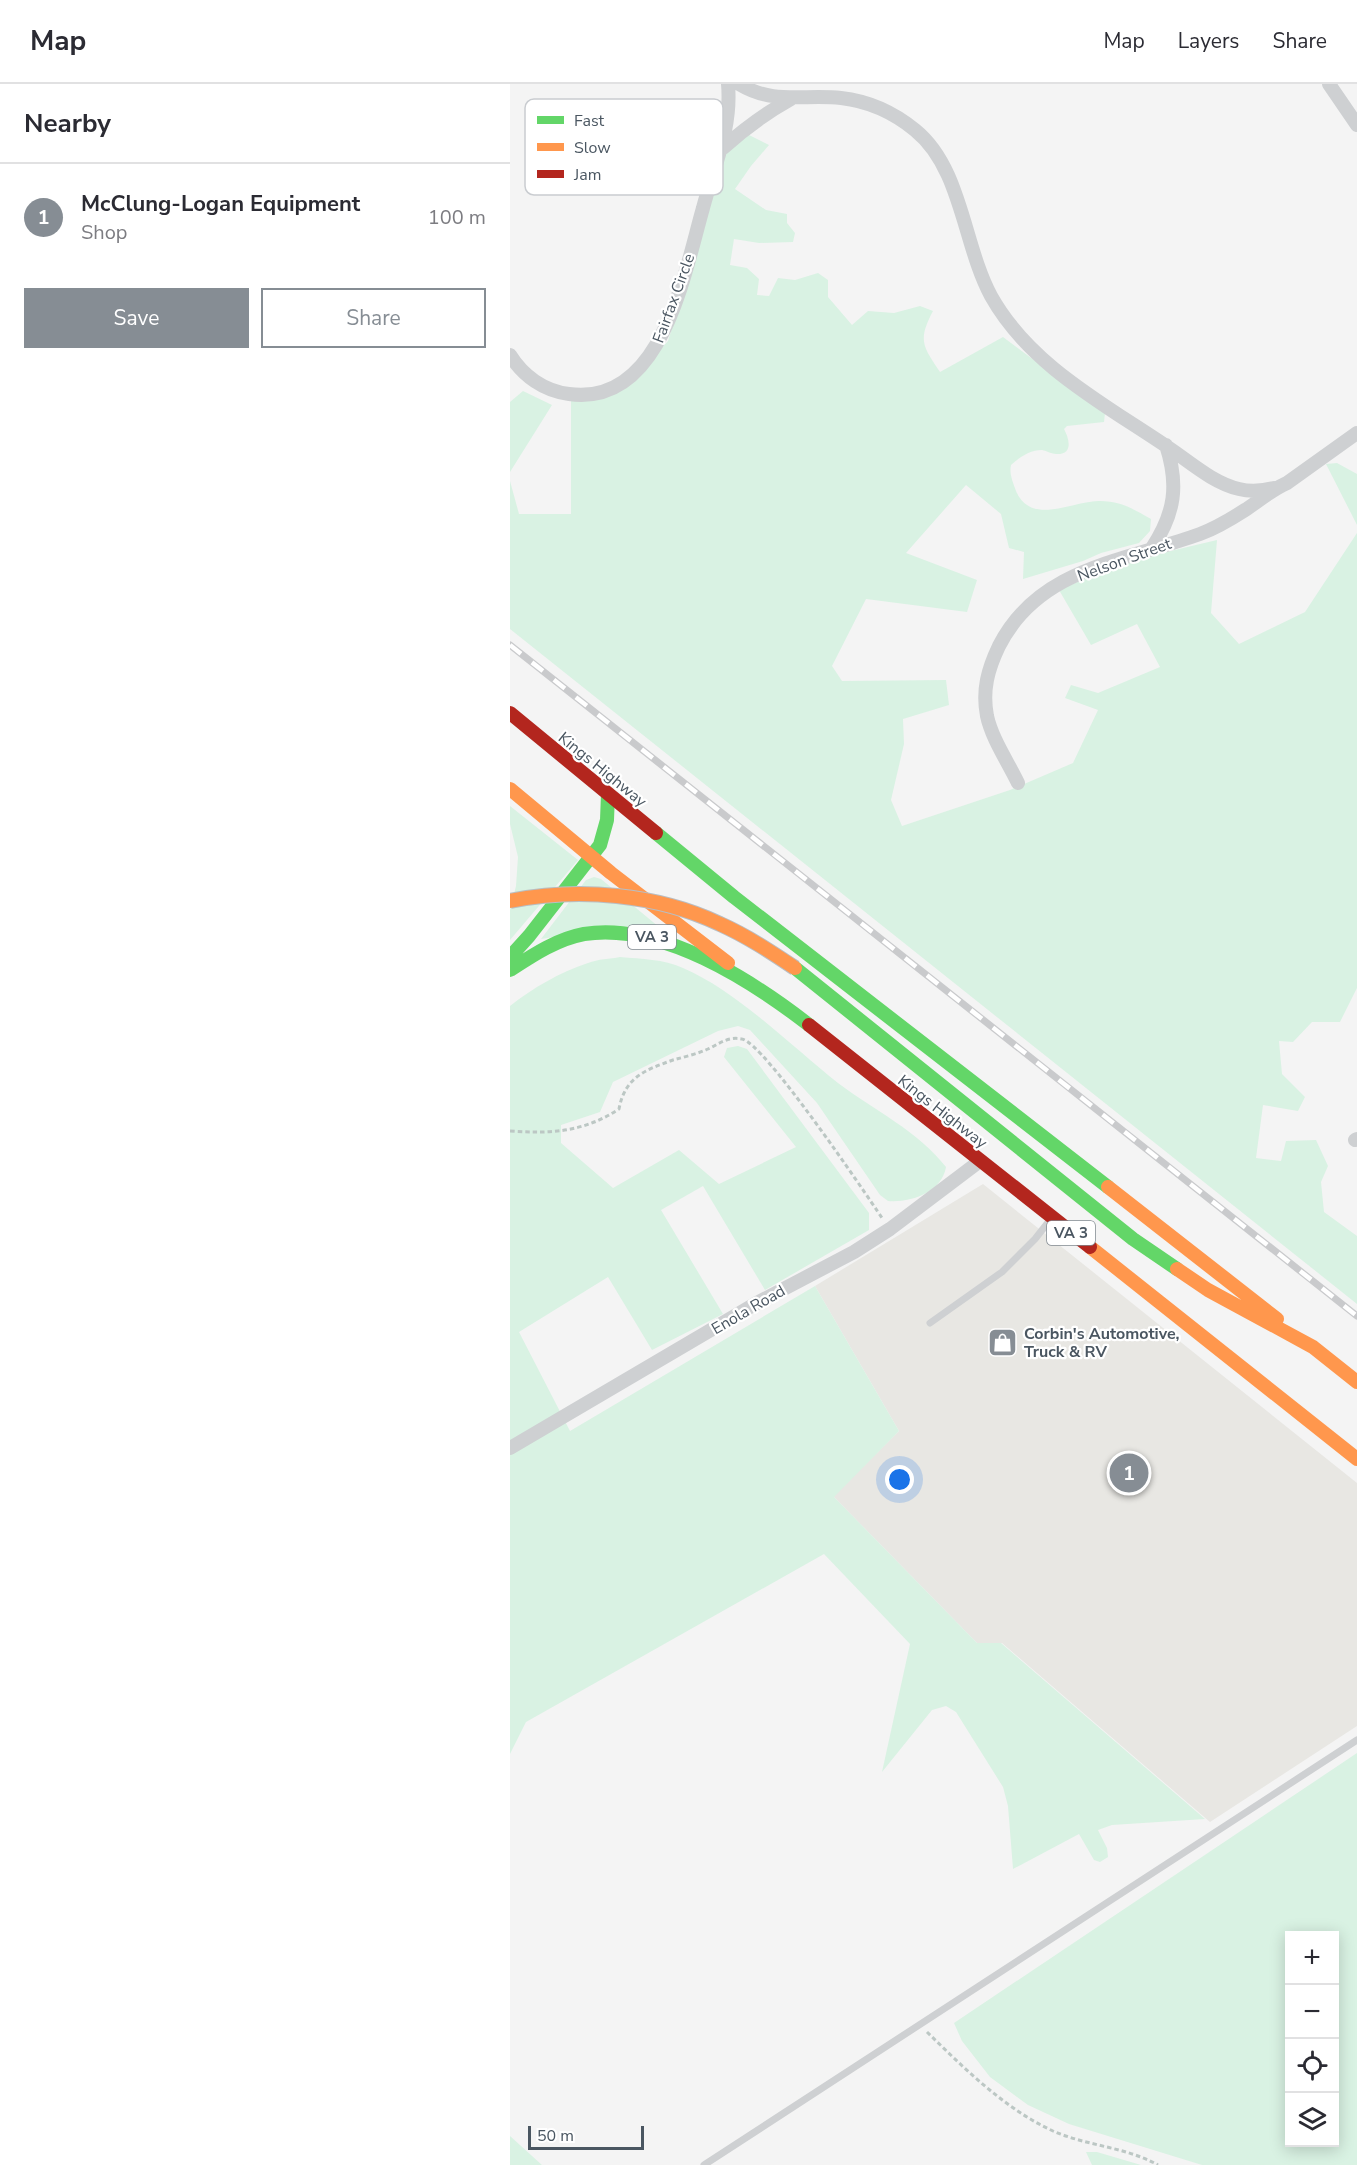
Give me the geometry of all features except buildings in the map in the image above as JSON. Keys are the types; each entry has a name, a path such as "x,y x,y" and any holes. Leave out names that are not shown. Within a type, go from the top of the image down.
{"main road":[{"name":"Kings Highway","path":"510,713 734,897 1357,1382"},
{"name":"Kings Highway","path":"510,789 592,857 786,1007 1357,1459"},
{"path":"510,957 600,845 609,810 608,794"},
{"name":"VA 3","path":"510,901 547,896 590,895 621,897 668,905 723,924 766,947 1133,1239 1208,1290 1313,1347"},
{"name":"VA 3","path":"510,970 520,962 569,938 602,932 632,933 657,939 715,964 786,1007"}],"street":[{"name":"Fairfax Circle","path":"723,148 728,122 728,84"},
{"path":"739,84 762,95 839,98 861,102 898,118 916,131 929,144 943,165 953,187 969,243 992,298 1032,349 1057,371 1222,484 1250,491 1274,488"},
{"path":"1329,84 1357,125"},
{"name":"Fairfax Circle","path":"723,148 745,128 793,98"},
{"name":"Fairfax Circle","path":"510,355 527,376 542,386 561,393 591,394 608,390 623,382 652,353 663,333 680,288 706,195"},
{"name":"Nelson Street","path":"1018,783 991,729 985,701 985,683 990,665 1005,635 1019,616 1045,592 1076,575 1108,561 1200,534 1217,526 1244,511 1274,488 1287,483 1357,433"},
{"path":"1152,548 1168,518 1173,499 1172,464 1166,445"},
{"name":"Enola Road","path":"510,1448 755,1304 854,1252 890,1229 980,1161"}],"lane":[{"path":"930,1323 1002,1272 1052,1218"},
{"path":"704,2165 1357,1740"}],"path":[{"path":"510,1131 546,1133 590,1125 619,1108 621,1095 637,1076 664,1063 707,1049 725,1040 745,1039 752,1043 774,1068 852,1173 890,1229"},
{"path":"921,2025 961,2065 1026,2116 1053,2131 1138,2156 1158,2165"}],"shaded area":[{"path":"983,1184 1357,1483 1357,1726 1210,1822 1002,1643 977,1643 833,1496 899,1431 815,1286"}],"green space":[{"path":"745,133 769,145 735,189 766,210 787,214 787,223 795,233 793,242 759,243 734,239 730,265 747,268 759,279 757,295 769,296 778,278 795,280 818,273 828,280 828,297 852,325 868,311 894,313 920,306 933,311 925,329 924,342 940,372 1003,337 1105,413 1104,422 1067,426 1064,429 1069,445 1066,452 1056,454 1042,450 1033,451 1011,465 1016,491 1023,502 1032,508 1042,510 1107,501 1127,506 1151,519 1150,531 1139,543 1023,579 1024,552 1009,548 1001,514 966,485 906,553 977,580 967,612 866,599 832,666 842,681 946,680 949,705 903,719 904,744 891,800 902,826 1010,790 1073,763 1098,710 1065,698 1071,685 1098,693 1160,667 1137,624 1091,645 1059,590 1124,562 1217,540 1211,613 1239,644 1305,612 1357,533 1357,988 1340,1022 1312,1022 1293,1042 1279,1041 1282,1074 1305,1097 1298,1111 1263,1105 1256,1158 1281,1161 1286,1141 1316,1140 1328,1166 1321,1182 1324,1212 1357,1236 1357,1304 510,629 510,481 519,514 571,514 571,401 623,390 668,341 713,195 723,195 725,155"},
{"path":"523,391 552,405 510,472 510,402"},
{"path":"1337,463 1357,474 1357,525 1326,464"},
{"path":"510,806 578,860 510,940 510,910 516,886 518,857 510,824"},
{"path":"594,877 601,879 659,927 642,924 541,939 586,880"},
{"path":"620,957 675,965 723,990 763,1020 838,1083 922,1142 946,1167 938,1183 924,1194 906,1200 888,1201 880,1195 817,1103 750,1030 738,1026 718,1031 613,1082 600,1112 561,1125 561,1143 613,1188 679,1150 719,1184 796,1147 724,1057 727,1048 738,1046 747,1049 869,1213 869,1230 765,1290 703,1186 661,1210 723,1314 652,1350 608,1277 519,1332 570,1431 815,1286 899,1431 834,1497 977,1643 1001,1643 1205,1819 1112,1825 1098,1830 1107,1848 1108,1857 1100,1862 1094,1860 1079,1834 1013,1869 1008,1806 1003,1787 956,1712 946,1706 932,1710 882,1772 910,1644 824,1554 526,1722 510,1754 510,1006 537,987 567,971 592,962"},
{"path":"1357,1753 1357,2165 1202,2165 1069,2124 1028,2105 990,2077 962,2041 954,2023"},
{"path":"510,2136 542,2165 510,2165"},
{"path":"1086,2152 1097,2152 1141,2165 1092,2165"}],"railway":[{"path":"510,645 1357,1316"}],"traffic: fast":[{"path":"510,957 600,845 607,820 608,794"},
{"path":"656,833 734,897 1108,1187"},
{"path":"510,970 546,948 574,936 613,933 643,937 674,946 733,973 809,1025"},
{"path":"795,968 1133,1239 1177,1269"}],"traffic: slow":[{"path":"510,789 611,873 728,963"},
{"path":"510,901 563,894 590,894 644,900 670,906 696,914 730,929 759,944 795,968"},
{"path":"1108,1187 1277,1319"},
{"path":"1090,1247 1357,1459"},
{"path":"1177,1269 1208,1290 1313,1347 1357,1382"}],"traffic: jam":[{"path":"510,713 656,833"},
{"path":"809,1025 1090,1247"}],"place":[{"name":"Corbin's Automotive, Truck & RV","path":"1003,1342"},
{"name":"McClung-Logan Equipment","path":"1129,1473"}]}
